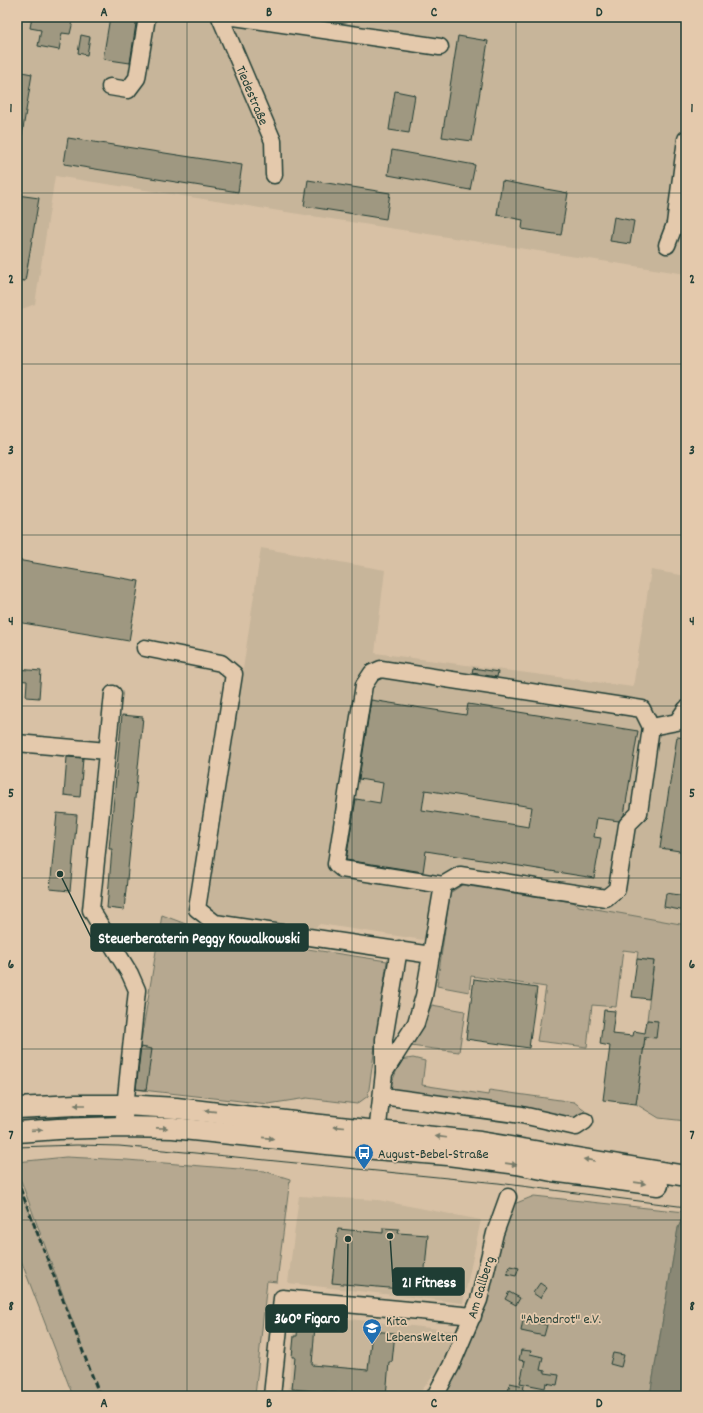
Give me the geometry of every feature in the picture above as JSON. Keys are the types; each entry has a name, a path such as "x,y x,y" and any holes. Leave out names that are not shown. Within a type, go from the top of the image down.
{"main road":[{"path":"17,1108 75,1105 124,1105 176,1108 302,1123 448,1155 516,1164 552,1171 677,1181"},
{"path":"17,1132 123,1127 173,1128 376,1140"}],"street":[{"path":"110,87 128,90 137,78 147,17"},
{"path":"220,18 234,17 440,47"},
{"name":"Tiedestraße","path":"220,18 273,141 274,175"},
{"path":"667,244 675,224 686,139"},
{"path":"145,648 221,664 234,674 197,909 215,923 431,955"},
{"path":"381,669 642,709 651,727 639,813 627,825 617,889 606,898 460,876 443,885 342,869 336,864 364,685 372,674 381,669"},
{"path":"113,694 91,910 130,974 136,990 123,1127"},
{"path":"651,727 677,722 686,709"},
{"path":"17,743 107,751"},
{"path":"384,1073 416,1024 424,996 443,885"},
{"path":"376,1140 384,1073 384,1039 398,949"},
{"path":"382,1096 522,1115 576,1127 585,1121"},
{"name":"Am Gallberg","path":"435,1396 451,1366 479,1300 495,1233 508,1197"},
{"path":"272,1396 282,1298 472,1316"}],"shaded area":[{"path":"17,17 686,17 686,274 55,176 35,304 17,311"},
{"path":"261,548 385,570 375,653 633,687 651,570 686,576 686,925 578,906 573,902 450,893 443,943 320,924 312,930 215,915 208,905"},
{"path":"299,1196 378,1200 481,1220 463,1303 288,1283"},
{"path":"686,1202 686,1396 650,1396 678,1228 685,1212"},
{"name":"Kita LebensWelten","path":"295,1313 457,1331 447,1359 417,1396 288,1396"}],"green space":[{"path":"462,885 573,902 579,906 686,925 686,1121 659,1118 636,1104 645,1037 657,1021 647,1020 654,961 637,959 638,952 623,950 616,1007 592,1005 587,1047 537,1041 546,987 471,976 469,992 437,986 450,893"},
{"path":"162,915 215,935 387,961 368,1096 357,1104 307,1098 268,1104 133,1089"},
{"path":"432,1005 465,1011 459,1052 410,1046"},
{"path":"413,1058 425,1061 422,1085 488,1095 489,1090 574,1102 585,1110 575,1122 391,1093 392,1082 401,1060"},
{"path":"105,1114 103,1116 61,1117 17,1125 17,1115"},
{"path":"66,1157 127,1160 264,1171 290,1179 277,1282 267,1281 255,1396 102,1396 100,1393 100,1396 73,1396 17,1250 17,1180 80,1341 17,1170 17,1162"},
{"name":"\"Abendrot\" e.V.","path":"534,1196 685,1212 678,1228 650,1396 443,1396 485,1300 504,1231 514,1204"}],"building":[{"path":"32,17 74,17 70,34 62,33 59,50 38,46 41,30 30,28"},
{"path":"110,17 137,17 130,63 103,59"},
{"path":"81,35 90,37 87,55 78,53"},
{"path":"458,36 488,41 472,141 442,137"},
{"path":"17,71 32,74 22,135 17,135"},
{"path":"395,91 415,95 409,133 389,130"},
{"path":"68,138 242,165 238,192 64,164"},
{"path":"392,150 475,165 470,190 388,175"},
{"path":"308,180 390,193 386,219 304,206"},
{"path":"502,181 568,193 561,235 522,229 523,220 497,215"},
{"path":"17,195 39,198 25,281 17,280"},
{"path":"614,217 634,221 630,244 610,241"},
{"path":"17,560 139,581 129,641 17,622"},
{"path":"473,668 498,672 497,677 472,673"},
{"path":"17,669 41,671 39,698 26,697 27,681 17,680"},
{"path":"371,700 466,715 468,704 638,731 624,815 619,821 597,818 594,837 601,838 594,878 426,851 423,872 346,860 356,799 380,803 383,783 359,779","holes":["425,790 532,807 529,827 422,810"]},
{"path":"122,715 143,717 124,910 107,908 112,849 109,849"},
{"path":"677,737 686,738 686,852 660,848"},
{"path":"67,757 83,758 80,797 64,795"},
{"path":"57,813 77,815 70,891 50,889"},
{"path":"666,893 686,896 686,911 664,907"},
{"path":"637,959 654,961 649,999 632,997"},
{"path":"474,979 537,988 529,1048 466,1039"},
{"path":"604,1010 615,1011 612,1034 633,1036 634,1031 645,1033 647,1020 658,1021 656,1038 645,1037 636,1104 603,1100 610,1046 600,1044"},
{"path":"141,1047 152,1049 146,1090 136,1089"},
{"path":"383,1228 399,1229 398,1233 428,1235 423,1291 332,1283 338,1229 383,1233"},
{"path":"510,1266 519,1268 516,1276 507,1274"},
{"path":"540,1283 547,1288 540,1298 533,1293"},
{"path":"509,1292 520,1298 516,1305 505,1299"},
{"path":"523,1320 547,1325 544,1336 521,1331"},
{"path":"298,1324 315,1325 312,1365 368,1370 372,1331 395,1333 392,1362 389,1362 386,1396 337,1396 337,1393 292,1389 295,1357 292,1357 294,1336 297,1336"},
{"path":"521,1350 531,1351 530,1354 543,1357 540,1370 545,1371 545,1373 559,1375 557,1385 546,1383 545,1388 520,1383 525,1361 519,1360"},
{"path":"613,1353 624,1355 621,1367 610,1364"},
{"path":"510,1383 524,1386 522,1395 508,1392"}],"tram line":[{"path":"17,1147 77,1145 119,1146 498,1183 686,1207"}],"railway":[{"path":"17,1180 100,1396"}],"place":[{"name":"Steuerberaterin Peggy Kowalkowski","path":"60,874"},
{"name":"August-Bebel-Straße","path":"364,1170"},
{"name":"21 Fitness","path":"390,1236"},
{"name":"360° Figaro","path":"348,1239"},
{"name":"Kita LebensWelten","path":"372,1345"}]}
